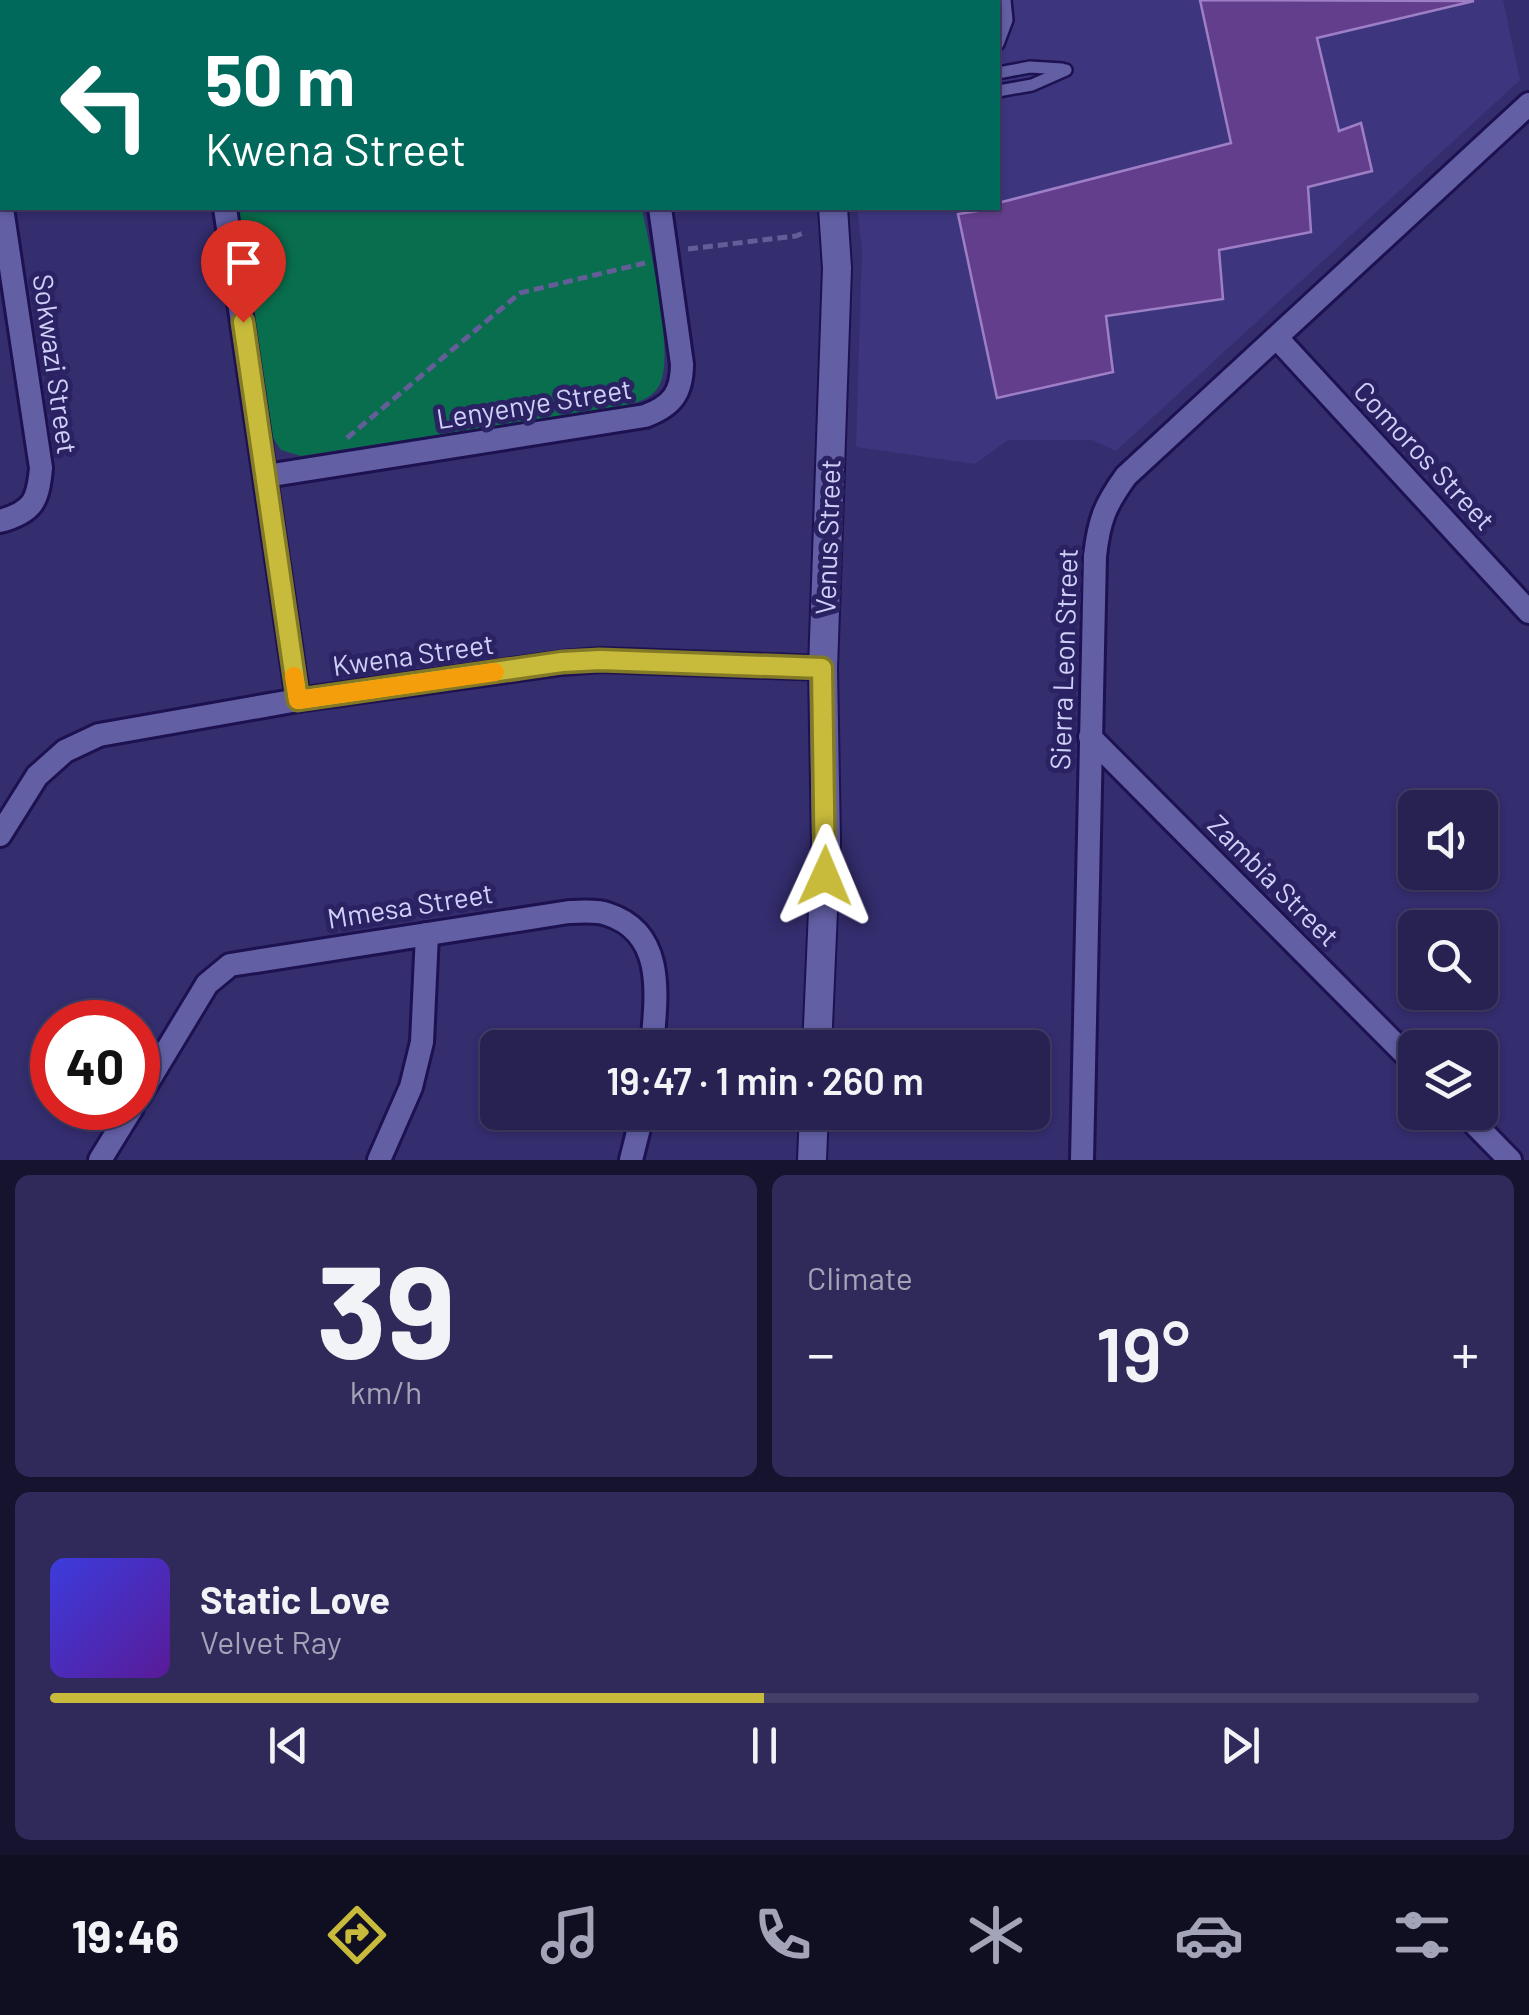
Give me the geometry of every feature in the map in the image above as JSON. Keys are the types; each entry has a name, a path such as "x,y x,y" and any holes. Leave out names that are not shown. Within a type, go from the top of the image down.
{"street":[{"name":"Sierra Leon Street","path":"1082,1160 1098,523 1126,476 1529,104"},
{"name":"Sokwazi Street","path":"0,521 25,513 32,506 41,468 2,210"},
{"path":"225,210 298,700"},
{"name":"Lenyenye Street","path":"266,476 657,412 676,398 682,381 679,332 660,210"},
{"name":"Venus Street","path":"818,1030 826,842 822,668 838,268 833,212"},
{"name":"Comoros Street","path":"1277,338 1529,612"},
{"name":"Kwena Street","path":"0,836 37,776 65,751 99,735 298,700 562,662 822,668"},
{"name":"Zambia Street","path":"1090,737 1398,1047"},
{"name":"Mmesa Street","path":"160,1062 207,984 230,965 568,912 606,913 635,928 652,952 656,990 653,1030"},
{"path":"380,1160 411,1087 422,1042 426,934"},
{"path":"100,1160 118,1130"},
{"path":"631,1160 638,1130"},
{"path":"812,1160 813,1130"},
{"path":"1481,1130 1510,1160"}],"lane":[{"path":"1000,39 1007,20 1005,0"},
{"path":"1000,73 1030,66 1066,70 1032,84 1000,91"}],"path":[{"path":"310,469 520,293 667,258 688,249 796,236 833,212"}],"shaded area":[{"path":"1000,0 1503,0 1520,80 1116,451 1092,440 1008,440 975,464 856,447 862,249 857,210 1000,210"}],"green space":[{"path":"237,210 642,210 664,349 660,384 649,397 622,407 301,456 281,450 271,435"}],"building":[{"path":"1200,0 1474,1 1317,38 1339,131 1361,123 1372,171 1308,187 1311,232 1219,250 1223,299 1106,316 1113,372 997,398 958,214 1000,210 1000,202 1231,143"}],"slow traffic":[{"path":"294,676 298,700 495,672"}],"route":[{"path":"243,322 298,700 562,662 822,668 825,876"}]}
